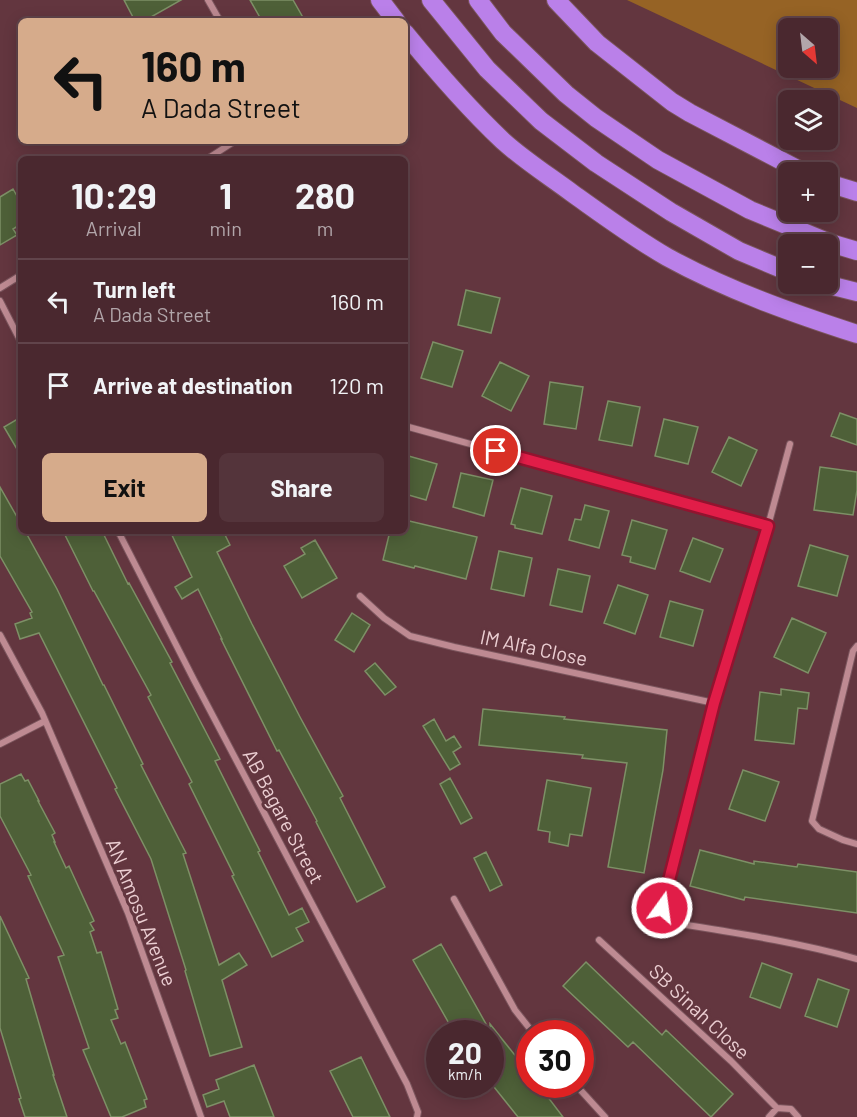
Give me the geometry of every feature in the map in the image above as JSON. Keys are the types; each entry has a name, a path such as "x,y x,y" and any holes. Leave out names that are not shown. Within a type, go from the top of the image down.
{"highway":[{"path":"380,0 393,18"},
{"path":"431,0 487,69 541,121 596,163 671,212 739,251 778,267"},
{"path":"478,0 503,33 566,94 596,118 658,160 750,210 830,243 857,251"},
{"path":"556,0 597,43 672,102 784,162"},
{"path":"408,37 463,102 505,142 548,176 626,231 667,257 729,287 776,307 857,334"},
{"path":"838,186 857,192"},
{"path":"838,287 857,292"}],"street":[{"path":"208,0 218,18"},
{"path":"212,156 230,144"},
{"path":"0,288 18,277"},
{"path":"0,300 18,336"},
{"path":"408,427 768,526"},
{"path":"790,444 768,526 714,703 662,908 667,917 674,922 782,941 857,959"},
{"name":"AB Bagare Street","path":"120,534 407,1084 418,1112 417,1117"},
{"name":"IM Alfa Close","path":"360,596 384,618 410,636 714,703"},
{"name":"AN Amosu Avenue","path":"0,635 45,721 128,913 201,1117"},
{"path":"857,646 853,651 812,820 819,829 857,844"},
{"path":"0,744 45,721"},
{"path":"454,899 515,1010 523,1020"},
{"name":"SB Sinah Close","path":"599,940 731,1061 777,1108"},
{"path":"588,1098 605,1117"},
{"path":"769,1117 777,1108 791,1108 798,1117"}],"shaded area":[{"path":"627,0 857,0 857,108 838,99 838,90 819,90 793,78 838,78 838,18 778,18 778,71"}],"building":[{"path":"124,0 181,0 149,18 133,18"},
{"path":"250,0 293,0 303,18 260,18"},
{"path":"13,189 18,198 18,226 13,229 17,235 0,245 0,197"},
{"path":"466,290 500,298 491,333 458,325"},
{"path":"433,342 463,351 452,387 421,378"},
{"path":"500,362 529,376 511,411 482,396"},
{"path":"550,382 583,387 576,429 544,424"},
{"path":"608,401 640,407 632,446 599,440"},
{"path":"840,413 857,419 857,445 831,436"},
{"path":"18,419 18,451 4,427"},
{"path":"664,419 698,427 688,464 655,456"},
{"path":"729,437 757,450 741,486 712,472"},
{"path":"408,456 437,464 426,500 408,495"},
{"path":"820,467 857,472 853,515 814,510"},
{"path":"461,473 493,480 484,516 453,507"},
{"path":"0,487 18,519 18,534 27,534 57,589 186,853 183,854 219,965 239,953 247,965 222,980 242,1047 210,1056 151,859 39,633 20,639 15,624 32,618 30,613 32,612 0,556"},
{"path":"521,488 552,496 542,534 515,528 515,525 511,524"},
{"path":"585,505 609,511 599,548 569,540 575,519 581,520"},
{"path":"632,520 667,530 655,569 630,562 631,557 622,555"},
{"path":"408,521 477,537 466,579 383,560 389,534 408,534"},
{"path":"64,534 103,534 128,584 172,662 170,663 220,759 215,761 289,915 302,908 309,922 296,928 303,941 272,957 189,784 192,782 148,697 151,695 93,591"},
{"path":"171,534 224,534 230,545 217,552 300,717 343,796 340,798 385,887 357,902 317,821 279,750 277,751 198,589 182,599 175,587 192,577"},
{"path":"693,538 723,549 710,582 680,571"},
{"path":"315,540 337,578 302,598 284,566 305,554 301,548"},
{"path":"810,545 848,556 837,596 798,586"},
{"path":"499,551 532,558 524,596 491,589"},
{"path":"558,569 590,576 582,612 550,605"},
{"path":"618,585 648,595 635,634 604,623"},
{"path":"670,601 703,610 693,646 660,637"},
{"path":"352,613 370,625 354,652 335,640"},
{"path":"792,618 826,633 808,673 774,657"},
{"path":"375,663 396,687 385,695 365,671"},
{"path":"781,689 809,693 807,709 798,708 794,744 755,740 760,692 781,695"},
{"path":"483,709 667,730 663,770 644,873 608,867 627,763 582,758 583,755 479,745"},
{"path":"434,719 446,741 454,736 461,747 453,752 460,764 450,770 423,726"},
{"path":"743,770 779,782 765,821 729,809"},
{"path":"21,774 25,781 28,780 55,833 52,835 54,842 66,868 69,866 94,921 90,923 94,930 90,932 97,953 101,952 118,1009 115,1010 118,1018 111,1020 121,1044 125,1042 147,1099 144,1100 146,1107 122,1117 111,1117 83,1050 89,1048 58,957 64,955 28,876 31,875 0,816 0,784"},
{"path":"450,778 472,818 461,824 440,784"},
{"path":"547,780 591,788 582,836 570,834 568,846 549,842 550,832 538,830"},
{"path":"700,850 754,864 754,861 797,867 798,864 857,872 857,913 745,897 744,900 690,886"},
{"path":"486,852 502,885 490,891 474,858"},
{"path":"0,916 29,978 26,979 67,1117 25,1117 19,1099 21,1098 0,1028"},
{"path":"441,944 484,1020 447,1020 413,960"},
{"path":"586,962 662,1035 666,1030 733,1094 711,1117 633,1042 628,1047 563,986"},
{"path":"762,963 792,974 780,1008 750,997"},
{"path":"818,979 849,990 837,1027 805,1016"},
{"path":"504,1042 516,1056 516,1098 549,1098 563,1117 518,1117 503,1098"},
{"path":"361,1057 390,1117 353,1117 330,1071"},
{"path":"254,1065 274,1117 230,1117 224,1101 207,1107 203,1095 219,1089 216,1080"}],"route":[{"path":"496,451 768,526 714,703 662,908"}]}
